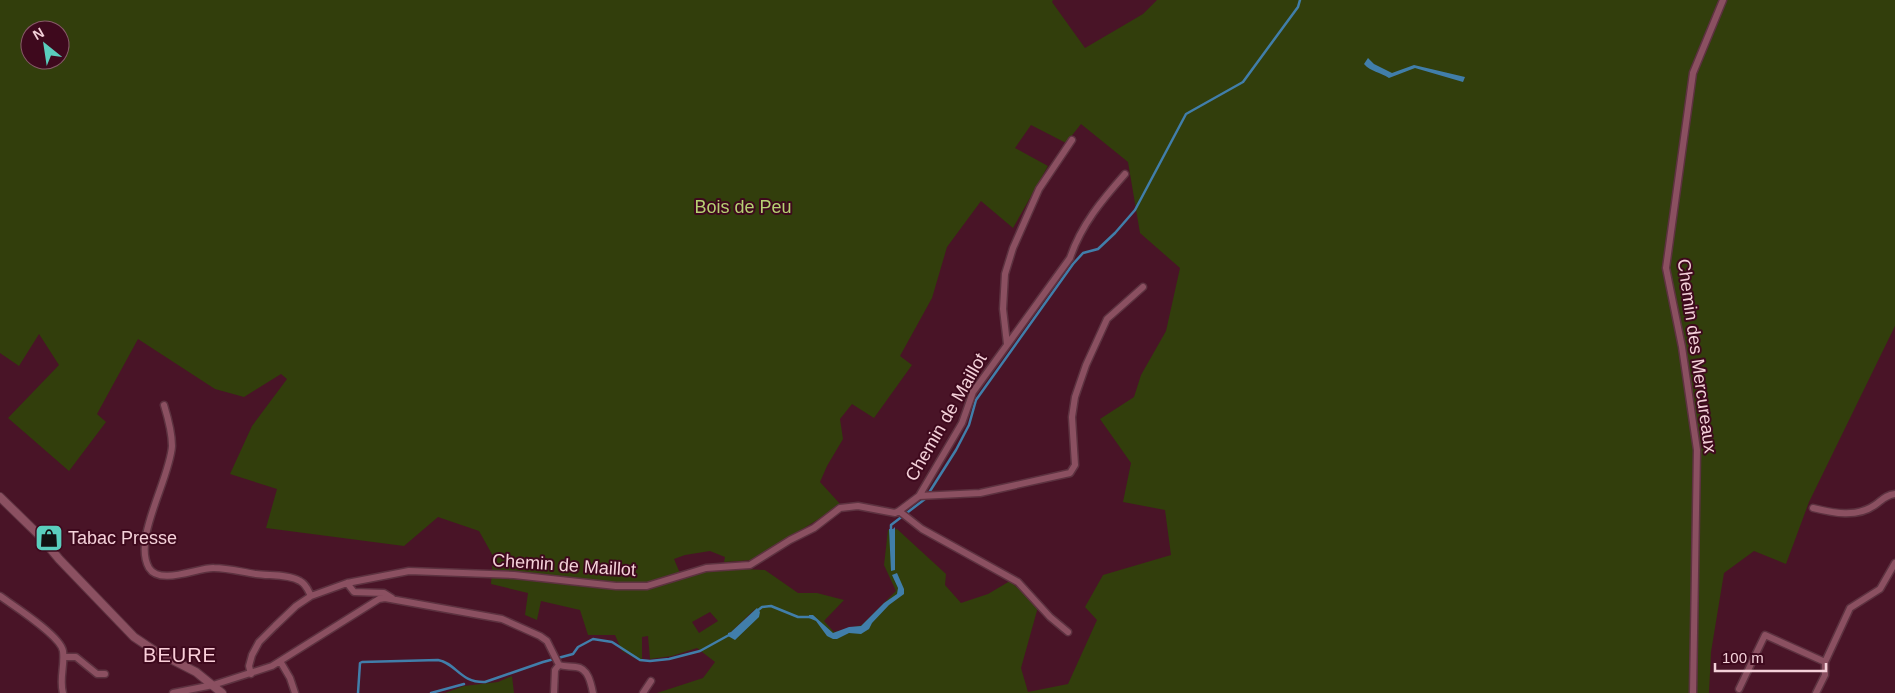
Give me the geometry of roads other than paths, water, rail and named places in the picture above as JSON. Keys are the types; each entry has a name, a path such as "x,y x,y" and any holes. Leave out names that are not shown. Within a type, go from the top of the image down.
{"street":[{"name":"Chemin des Mercureaux","path":"1693,693 1697,450 1682,347 1666,268 1694,73 1723,0"},
{"name":"Chemin de Maillot","path":"251,674 249,666 252,654 259,642 296,606 311,596 347,583 409,571 514,575 616,586 647,586 706,568 750,565 790,540 814,528 840,508 858,506 895,513 901,512 924,496 962,423 973,392 1007,344 1003,309 1005,274 1013,248 1039,189 1072,140"},
{"path":"1007,344 1070,258 1076,240 1095,209 1125,174"},
{"path":"924,496 980,493 1070,473 1075,465 1072,416 1075,397 1086,366 1107,319 1143,287"},
{"path":"164,405 169,422 172,447 165,476 148,524 146,556 149,568 154,573 171,576 214,567 258,575 293,578 302,582 311,596"},
{"path":"1813,508 1846,514 1873,507 1888,495 1895,494"},
{"path":"0,497 40,536 59,559 134,637 155,651 196,672 222,693"},
{"path":"901,512 930,533 1018,582 1050,617 1068,632"},
{"path":"1816,693 1825,675 1825,662 1850,608 1880,589 1895,563"},
{"path":"347,583 354,592 384,593 393,599"},
{"path":"0,596 30,617 57,640 63,648 64,657 60,685 63,693"},
{"path":"173,693 214,685 272,666 379,599 393,599 502,619 540,636 550,645 558,664 555,670 554,693"},
{"path":"1739,689 1765,635 1825,662"},
{"path":"64,657 76,657 98,674 105,674"},
{"path":"280,661 290,678 295,693"},
{"path":"558,664 583,669 589,678 593,693"},
{"path":"643,693 651,682"}],"water":[{"path":"1368,58 1374,64 1392,73 1414,65 1465,77 1463,82 1415,68 1389,78 1367,67 1364,64"},
{"path":"895,527 895,570 891,571 889,529"},
{"path":"897,573 904,589 904,594 889,605 872,623 869,629 861,634 849,633 833,639 827,636 816,621 809,618 809,615 813,615 833,633 849,627 861,626 884,603 897,594 898,588 892,575"},
{"path":"757,608 760,612 759,617 735,640 728,636 728,633"}],"waterway":[{"path":"891,531 891,525 925,499 956,450 969,425 976,400 1073,264 1083,253 1098,249 1135,210 1186,114 1243,82 1298,7 1300,0"},
{"path":"757,611 762,607 771,606 798,617 810,617"},
{"path":"358,693 360,663 362,662 438,660 470,679 485,682 573,654 578,647 593,639 612,642 640,660 650,661 669,659 700,651 729,635"},
{"path":"431,693 464,684"}],"place":[{"name":"Tabac Presse","path":"49,538"}],"district":[{"name":"BEURE","path":"180,655"}],"park label":[{"name":"Bois de Peu","path":"743,207"}]}
